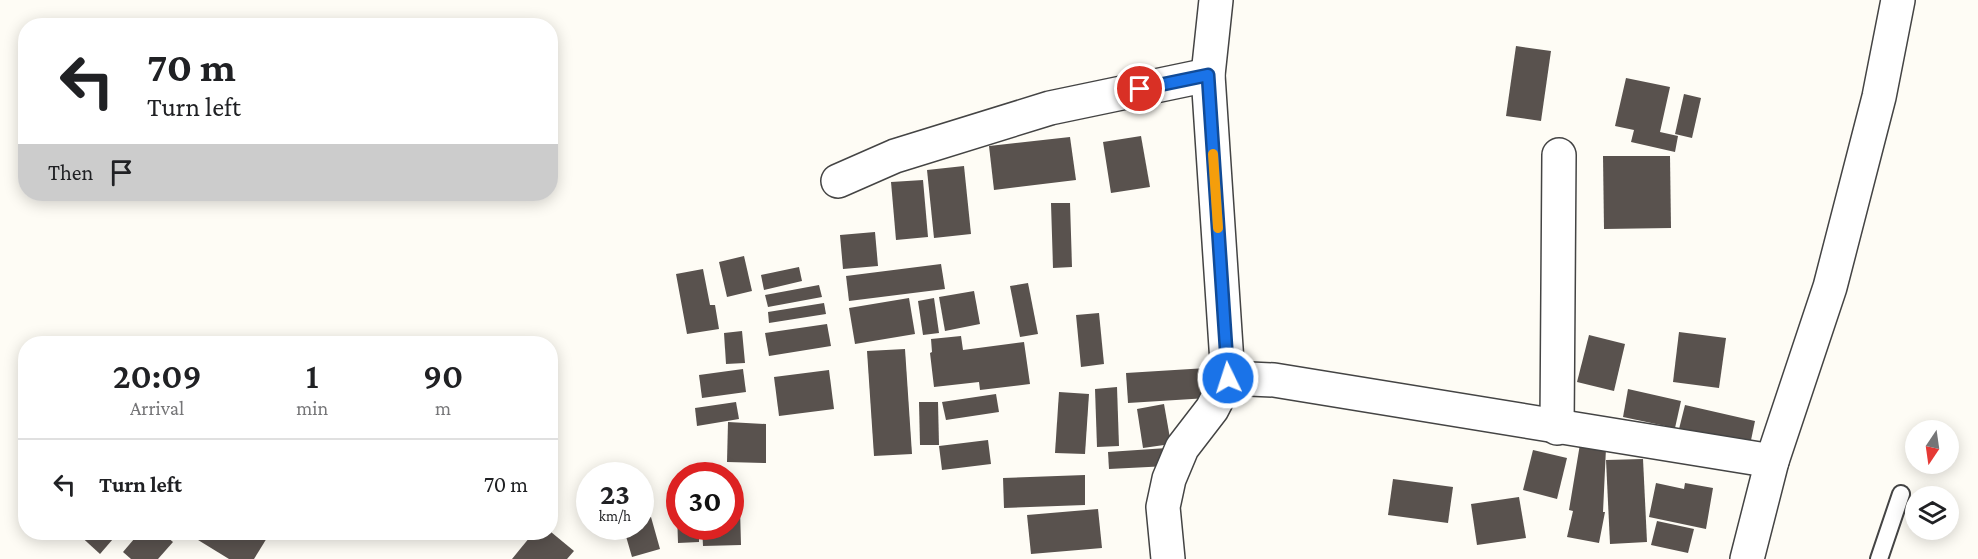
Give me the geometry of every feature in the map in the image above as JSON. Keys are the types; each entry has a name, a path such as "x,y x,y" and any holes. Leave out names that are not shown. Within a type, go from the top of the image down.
{"street":[{"path":"1168,559 1163,507 1169,479 1182,448 1212,409 1228,378 1208,75 1216,0"},
{"path":"1747,559 1772,461 1830,287 1879,97 1898,0"},
{"path":"838,181 895,156 1050,108 1208,75"},
{"path":"1557,428 1559,155"},
{"path":"1228,378 1274,381 1772,461"}],"lane":[{"path":"1879,559 1901,494"}],"building":[{"path":"1516,46 1551,51 1541,121 1506,116"},
{"path":"1626,78 1670,87 1660,132 1678,136 1675,152 1631,142 1634,130 1615,126"},
{"path":"1684,94 1701,98 1692,138 1675,134"},
{"path":"1141,136 1150,187 1111,193 1103,142"},
{"path":"1070,137 1076,180 994,190 989,146"},
{"path":"1603,156 1670,156 1671,228 1604,229"},
{"path":"964,166 971,234 934,238 927,170"},
{"path":"923,180 928,237 896,240 891,182"},
{"path":"1051,203 1070,203 1072,267 1053,268"},
{"path":"875,232 878,266 843,269 840,235"},
{"path":"744,256 752,291 727,297 719,262"},
{"path":"941,264 945,289 849,301 846,276"},
{"path":"799,267 802,281 764,290 761,275"},
{"path":"703,269 710,305 715,305 719,329 687,334 676,274"},
{"path":"1028,283 1038,334 1020,337 1010,286"},
{"path":"819,285 822,297 768,307 765,295"},
{"path":"974,291 980,324 945,331 939,297"},
{"path":"909,298 915,334 855,344 849,308"},
{"path":"934,298 939,333 923,335 918,301"},
{"path":"824,303 826,314 769,323 768,312"},
{"path":"1099,313 1104,364 1081,367 1076,315"},
{"path":"827,324 831,346 769,356 765,333"},
{"path":"742,331 745,363 726,364 724,333"},
{"path":"1679,332 1726,338 1719,388 1673,382"},
{"path":"1589,335 1625,344 1614,391 1577,382"},
{"path":"961,336 963,350 1024,342 1030,384 980,390 979,382 934,387 930,353 932,352 931,339"},
{"path":"905,349 912,454 874,456 867,351"},
{"path":"1207,368 1208,398 1128,403 1126,373"},
{"path":"743,369 746,392 702,398 699,375"},
{"path":"829,370 834,409 779,416 774,377"},
{"path":"1117,387 1119,446 1097,447 1095,389"},
{"path":"1628,389 1681,401 1675,428 1623,417"},
{"path":"1059,392 1089,394 1085,454 1055,453"},
{"path":"996,394 999,412 946,420 942,402"},
{"path":"736,402 739,419 697,426 695,408"},
{"path":"919,402 938,402 939,445 920,445"},
{"path":"1164,404 1171,444 1143,448 1137,409"},
{"path":"1685,405 1755,421 1750,445 1679,429"},
{"path":"728,422 766,424 766,463 727,462"},
{"path":"988,440 991,464 942,470 939,446"},
{"path":"1580,444 1606,448 1603,512 1605,512 1599,543 1567,537 1573,511 1569,510"},
{"path":"1167,448 1168,466 1109,469 1108,452"},
{"path":"1533,450 1567,458 1557,499 1523,490"},
{"path":"1643,459 1647,542 1610,544 1606,460"},
{"path":"1085,475 1085,505 1004,508 1003,478"},
{"path":"1393,479 1453,487 1448,523 1388,515"},
{"path":"1656,483 1684,489 1685,483 1713,488 1706,529 1649,517"},
{"path":"1519,497 1526,538 1477,545 1471,504"},
{"path":"1098,509 1102,548 1031,554 1027,515"},
{"path":"1657,521 1694,529 1688,553 1651,545"},
{"path":"654,528 660,549 632,557 627,540 654,540"},
{"path":"558,538 574,551 567,559 512,559 527,540 558,540"},
{"path":"85,540 112,540 100,554"},
{"path":"133,540 171,540 173,542 158,559 131,559 123,552"},
{"path":"198,540 266,540 254,559 229,559"},
{"path":"678,540 699,540 699,542 678,543"},
{"path":"703,540 741,540 741,545 703,546"}],"slow traffic":[{"path":"1213,154 1218,228"}],"route":[{"path":"1140,89 1208,75 1228,378"}]}
